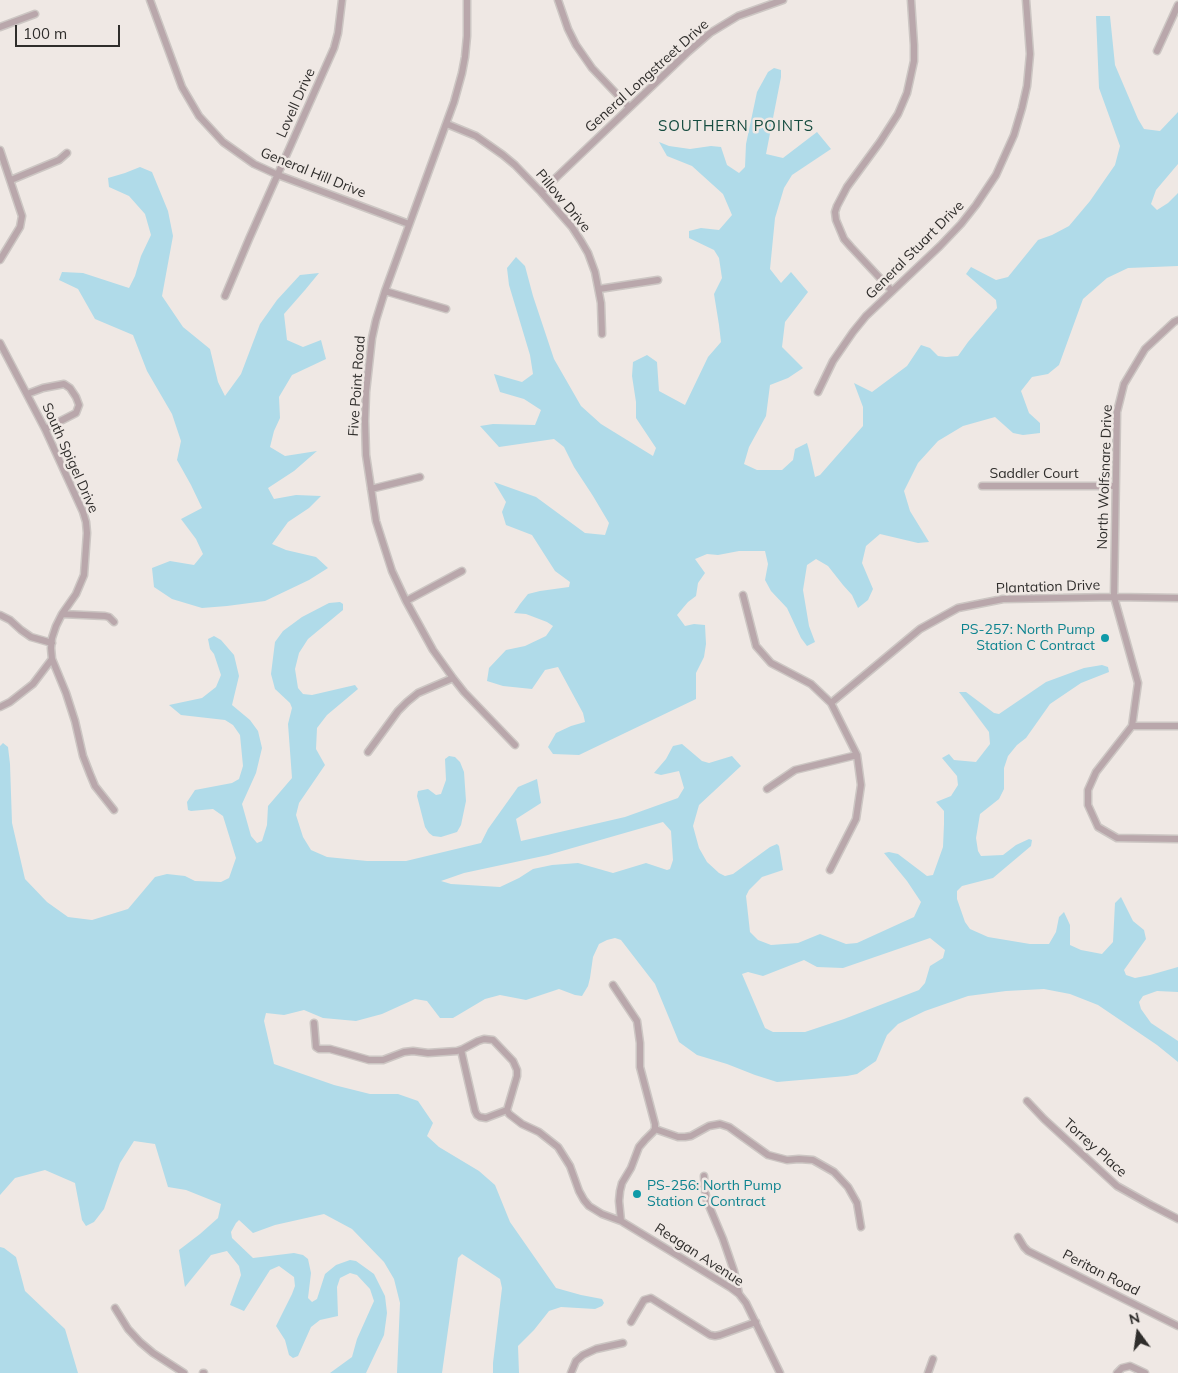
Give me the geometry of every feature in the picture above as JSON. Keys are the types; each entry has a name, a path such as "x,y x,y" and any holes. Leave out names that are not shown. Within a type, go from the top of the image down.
{"street":[{"name":"General Hill Drive","path":"150,0 182,87 199,116 229,147 254,164 278,175 409,224"},
{"name":"Lovell Drive","path":"225,296 334,48 342,0"},
{"name":"Five Point Road","path":"467,0 467,36 463,65 454,102 385,291 372,338 366,392 366,455 376,521 392,571 406,601 433,650 453,678 515,745"},
{"path":"558,0 576,45 592,68 629,107"},
{"name":"General Longstreet Drive","path":"541,192 629,107 710,33 738,16 783,0"},
{"path":"892,291 844,239 836,220 836,212 837,206 847,187 880,142 900,109 907,93 914,61 911,0"},
{"name":"General Stuart Drive","path":"818,392 828,369 841,348 866,316 961,224 987,189 1007,152 1022,108 1030,69 1026,0"},
{"path":"1157,51 1178,5"},
{"path":"0,27 35,14"},
{"name":"Pillow Drive","path":"447,124 487,143 515,165 558,210 581,241 592,265 599,289 602,334"},
{"path":"0,150 22,216 20,227 0,260"},
{"path":"10,180 59,160 67,152"},
{"path":"599,289 658,280"},
{"path":"385,291 446,309"},
{"name":"North Wolfsnare Drive","path":"1132,726 1138,683 1114,597 1117,412 1124,384 1145,349 1178,320"},
{"name":"South Spigel Drive","path":"0,343 45,429 83,512 87,533 84,575 76,594 56,626 51,653 75,721 83,756 90,774 95,786 114,810"},
{"path":"27,394 64,384 70,388 76,397 79,405 76,413 45,429"},
{"path":"370,489 420,477"},
{"name":"Saddler Court","path":"982,486 1115,486"},
{"path":"406,601 462,572"},
{"path":"743,596 756,646 771,663 810,684 831,703 857,755 861,785 856,819 830,870"},
{"name":"Plantation Drive","path":"831,703 920,628 958,608 1002,599 1178,598"},
{"path":"62,614 105,616 114,622"},
{"path":"0,615 10,620 31,637 52,643"},
{"path":"0,707 10,702 33,684 52,659"},
{"path":"368,752 398,711 408,702 418,694 453,678"},
{"path":"1178,726 1132,726 1096,772 1088,790 1088,806 1098,827 1117,838 1178,839"},
{"path":"767,789 795,770 857,755"},
{"path":"614,985 637,1021 640,1042 640,1067 655,1124 653,1132 639,1147 631,1168 622,1183 619,1202 621,1221"},
{"path":"314,1023 316,1047 369,1060 384,1060 404,1052 413,1051 428,1053 461,1050 478,1041 493,1040 513,1061 517,1070 507,1110 486,1118 478,1115 475,1111 461,1050"},
{"name":"Torrey Place","path":"1027,1101 1117,1186 1178,1219"},
{"name":"Reagan Avenue","path":"507,1110 508,1114 522,1124 539,1132 558,1147 570,1166 579,1192 589,1206 602,1214 621,1221 738,1294 746,1303 780,1373"},
{"path":"655,1128 685,1138 709,1126 720,1124 729,1127 768,1155 787,1160 799,1158 813,1160 834,1172 848,1187 857,1203 861,1227"},
{"path":"704,1176 707,1201 734,1271 738,1294"},
{"name":"Peritan Road","path":"1018,1237 1028,1251 1178,1326"},
{"path":"631,1322 644,1300 651,1298 710,1335 715,1336 756,1322"},
{"path":"115,1308 128,1329 140,1342 183,1373"},
{"path":"572,1373 576,1361 583,1354 623,1343"},
{"path":"928,1373 933,1359"},
{"path":"1117,1373 1122,1368 1130,1366 1146,1373"}],"water":[{"path":"1096,16 1110,16 1115,65 1144,129 1160,131 1178,112 1178,164 1156,190 1151,204 1157,210 1178,193 1178,266 1128,268 1107,278 1083,299 1059,365 1048,374 1032,377 1021,391 1029,413 1040,423 1040,433 1023,435 1013,433 995,417 963,426 938,441 918,463 904,491 910,511 929,542 918,543 880,534 866,546 862,563 873,589 868,600 858,608 852,595 828,566 816,559 807,565 803,590 809,626 815,642 807,646 801,638 787,608 771,591 765,580 768,564 765,551 739,551 718,555 707,554 695,559 705,573 698,583 696,596 677,615 685,626 694,624 705,625 706,644 704,657 696,673 696,699 579,755 553,754 548,747 556,733 585,722 583,713 558,667 545,670 532,689 503,686 487,681 489,668 506,650 525,646 546,636 553,626 526,614 514,613 528,594 569,587 570,582 555,571 532,535 506,525 502,512 506,502 494,482 536,497 585,533 605,535 609,523 574,467 564,447 554,439 499,447 480,426 493,424 535,425 541,410 524,399 500,392 494,374 522,382 533,374 530,355 509,285 507,268 516,257 525,266 554,359 581,406 601,424 653,456 656,448 636,418 636,402 632,376 633,362 647,355 657,362 659,391 685,405 708,357 721,342 714,294 722,278 719,258 714,250 689,238 689,231 701,228 719,230 732,215 723,194 692,166 667,156 659,142 669,146 690,149 711,146 721,147 727,165 739,173 745,167 746,144 757,92 768,72 774,68 781,70 766,154 783,158 817,132 831,149 792,175 784,188 775,218 770,269 781,283 791,272 808,292 785,322 782,347 803,368 788,378 770,385 766,416 749,447 744,464 757,470 782,470 793,460 795,449 807,443 815,477 820,475 863,426 863,407 854,383 872,392 907,366 921,345 930,348 938,356 958,356 997,308 996,300 966,274 971,267 996,280 1008,277 1038,240 1069,226 1090,201 1115,165 1120,146 1099,88"},
{"path":"140,167 152,172 168,211 173,236 162,296 183,327 210,349 218,382 225,396 241,374 260,324 277,300 300,275 319,273 284,314 287,340 303,347 321,340 326,359 292,375 279,397 280,418 270,447 285,456 317,451 294,471 268,488 274,499 296,495 321,496 309,508 288,522 272,544 286,550 316,557 328,568 309,580 265,601 202,608 172,599 154,587 152,568 170,561 194,565 203,554 196,539 181,519 202,508 177,460 181,441 172,414 147,371 133,335 95,319 78,289 59,280 62,272 83,273 129,288 151,235 145,214 129,196 109,187 108,178"},
{"path":"340,602 343,604 343,610 308,639 299,653 295,669 298,688 303,694 312,695 355,685 358,689 327,715 317,728 316,749 325,765 299,803 296,815 303,837 311,850 327,857 367,861 406,861 481,843 488,829 518,787 537,779 541,803 516,819 521,841 625,817 678,798 684,788 679,771 661,775 654,773 666,759 673,746 682,744 702,761 709,763 732,756 741,766 699,805 693,826 699,848 707,862 725,876 733,874 770,847 777,844 779,846 783,870 762,877 749,890 746,896 750,932 758,940 771,945 798,943 820,934 846,944 857,943 914,917 921,902 884,853 898,854 927,876 933,875 943,847 944,824 944,811 936,802 951,796 958,785 957,776 942,758 949,754 954,760 976,762 990,744 989,732 959,692 966,692 994,713 999,714 1046,682 1084,668 1102,665 1108,667 1109,672 1081,683 1050,704 1026,738 1008,756 1004,768 1004,789 999,799 980,814 976,838 978,851 981,856 1003,855 1016,845 1029,839 1032,840 1031,846 993,878 962,886 957,891 957,899 965,922 970,929 988,937 1030,944 1049,944 1056,932 1059,917 1064,912 1070,925 1070,945 1081,950 1102,954 1113,942 1115,903 1121,897 1133,921 1144,930 1146,939 1124,970 1126,975 1135,978 1178,967 1178,992 1157,991 1143,996 1139,1002 1141,1009 1151,1023 1178,1041 1178,1062 1157,1045 1098,1005 1070,994 1044,989 968,996 925,1011 898,1024 887,1035 876,1061 857,1074 777,1082 697,1055 679,1042 655,984 621,940 615,938 599,944 593,957 588,986 582,996 559,989 526,1000 500,995 485,999 453,1018 440,1018 427,1001 415,999 382,1014 356,1021 323,1018 304,1010 284,1015 266,1013 264,1021 274,1064 334,1085 370,1094 398,1094 418,1101 433,1123 427,1136 439,1147 479,1171 495,1185 510,1222 556,1288 602,1299 604,1303 595,1309 561,1307 549,1311 518,1346 519,1373 493,1373 502,1288 500,1279 462,1254 458,1258 442,1373 397,1373 400,1303 394,1279 384,1262 352,1229 324,1214 275,1225 253,1233 239,1220 231,1232 232,1238 253,1258 294,1253 303,1255 308,1259 311,1273 308,1298 312,1302 317,1299 325,1274 336,1265 350,1260 356,1261 374,1274 385,1296 387,1313 384,1335 366,1373 330,1373 352,1357 357,1339 374,1301 370,1289 357,1275 350,1273 340,1278 337,1287 338,1316 320,1320 311,1327 298,1356 293,1358 289,1355 285,1340 276,1326 295,1286 294,1277 279,1266 270,1270 244,1311 230,1305 241,1275 239,1266 227,1251 211,1255 185,1287 179,1250 218,1218 221,1204 186,1190 168,1187 155,1144 134,1141 120,1163 104,1209 94,1222 86,1226 82,1220 75,1183 45,1170 15,1178 0,1195 0,746 3,743 8,747 12,823 25,879 47,902 68,917 92,920 128,909 155,877 167,874 185,876 195,881 221,882 229,878 236,858 223,816 213,809 188,810 187,802 195,790 232,783 239,779 243,766 240,735 233,725 225,720 181,715 169,705 202,698 216,687 221,675 214,654 210,649 208,639 214,636 221,640 234,655 239,676 232,705 250,720 258,731 262,748 256,773 242,804 251,836 257,843 262,841 267,825 268,806 292,778 288,724 292,708 290,703 275,689 271,674 275,642 283,631 302,617 329,603","holes":["663,822 671,831 673,860 670,869 667,870 646,863 613,873 578,863 533,869 500,887 451,884 441,881 464,873 548,855","930,938 945,950 943,958 930,966 925,983 919,990 805,1032 773,1032 765,1028 742,974 748,972 763,976 804,960 817,967 843,968"]},
{"path":"449,756 455,757 460,762 464,772 466,801 461,825 457,832 441,837 433,836 425,827 417,796 418,791 428,789 436,795 441,794 446,780 445,759"},
{"path":"0,1247 16,1257 25,1291 65,1329 78,1373 0,1373"}],"place":[{"name":"PS-257: North Pump Station C Contract","path":"1105,638"},
{"name":"PS-256: North Pump Station C Contract","path":"637,1194"}],"district":[{"name":"SOUTHERN POINTS","path":"736,126"}]}
